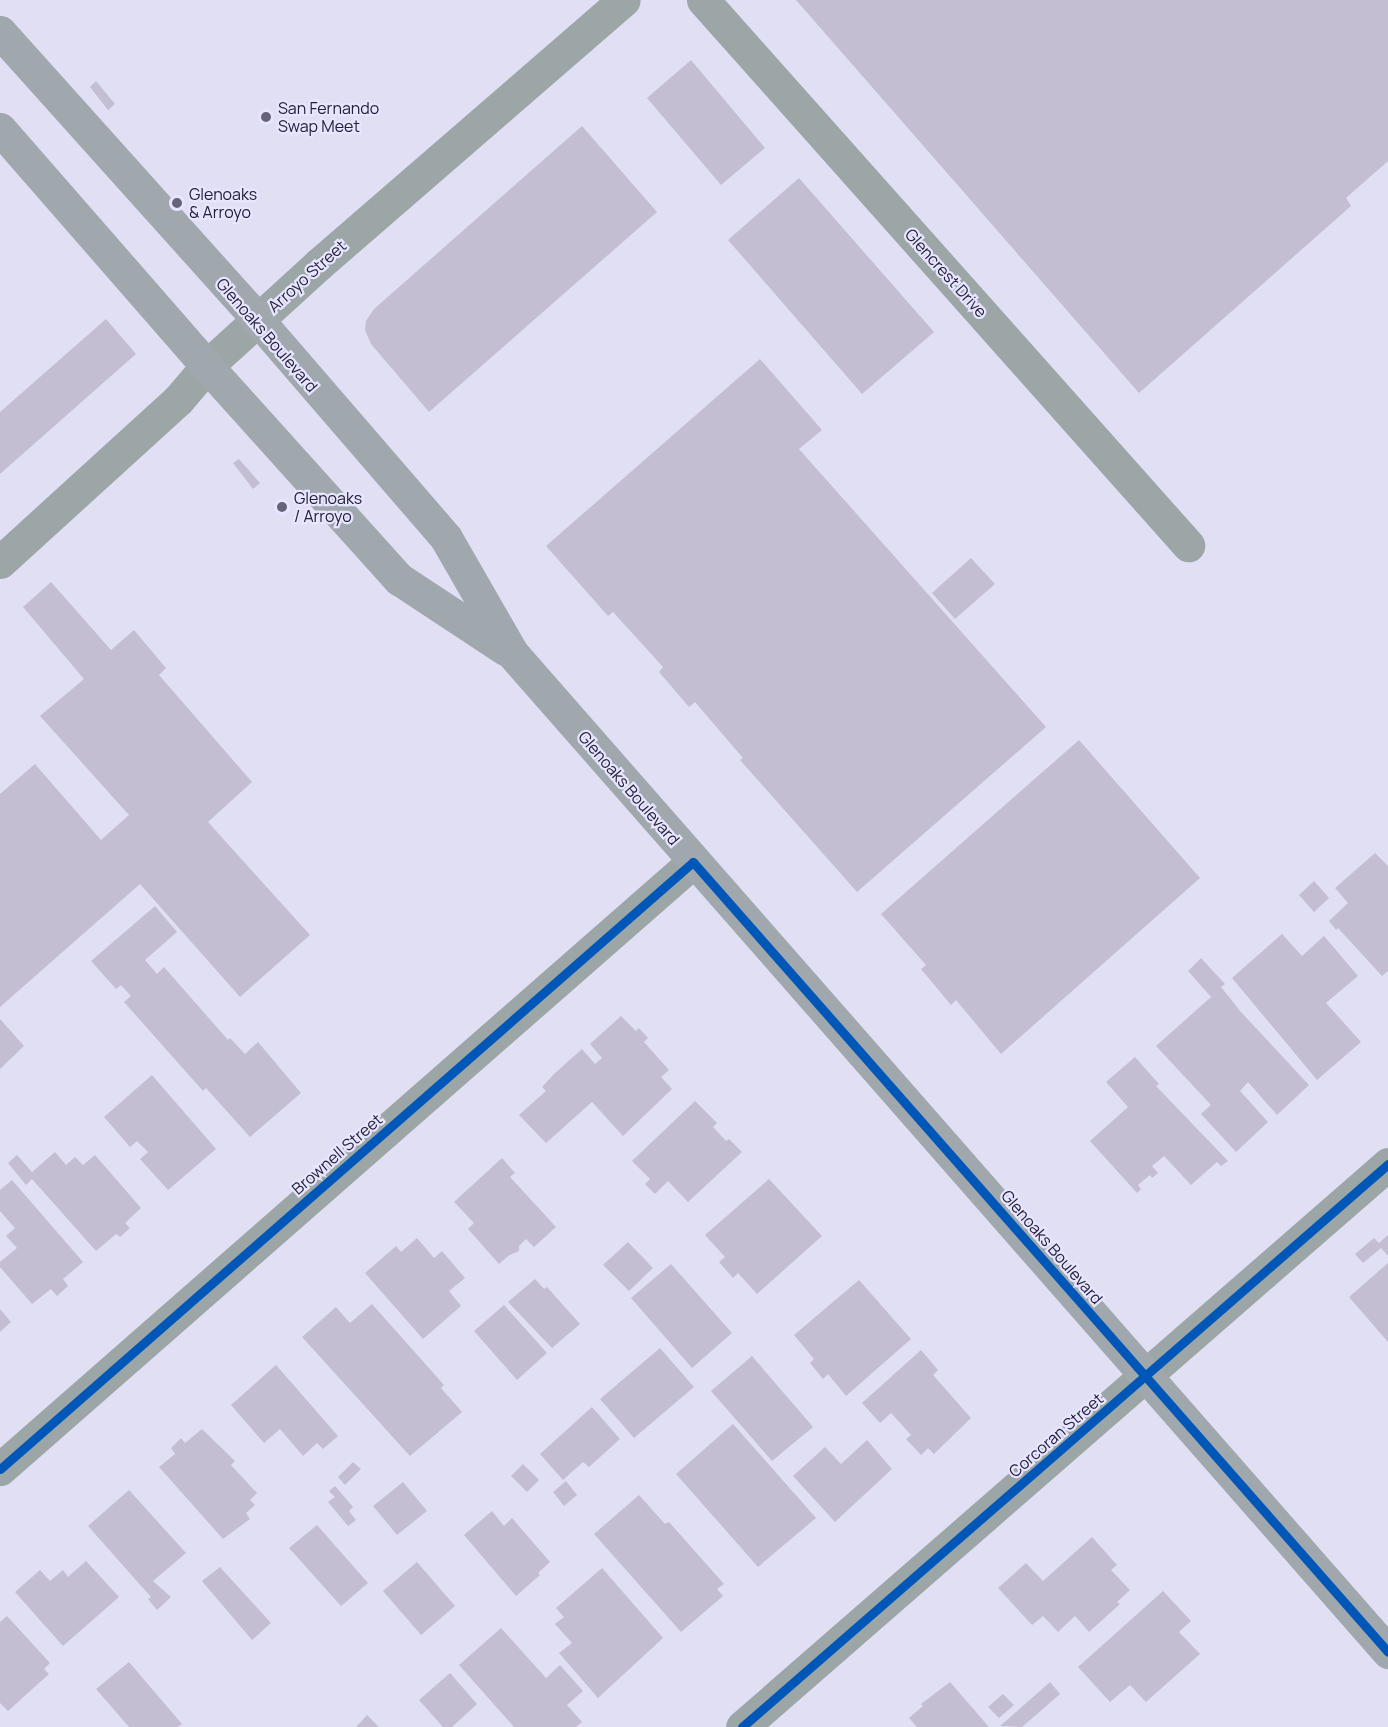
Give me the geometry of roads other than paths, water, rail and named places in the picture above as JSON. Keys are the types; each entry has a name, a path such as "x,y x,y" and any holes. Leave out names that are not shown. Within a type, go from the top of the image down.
{"main road":[{"name":"Glenoaks Boulevard","path":"0,32 258,320 446,538 512,653 1388,1652"},
{"name":"Glenoaks Boulevard","path":"0,129 207,366 399,579 512,653"}],"street":[{"name":"Arroyo Street","path":"0,562 178,400 207,366 319,264 624,0"},
{"name":"Glencrest Drive","path":"703,0 1188,545"},
{"name":"Brownell Street","path":"0,1469 693,862"},
{"name":"Corcoran Street","path":"742,1727 1388,1164"}],"place":[{"name":"San Fernando Swap Meet","path":"266,117"},
{"name":"Glenoaks & Arroyo","path":"177,203"},
{"name":"Glenoaks / Arroyo","path":"282,507"}]}
